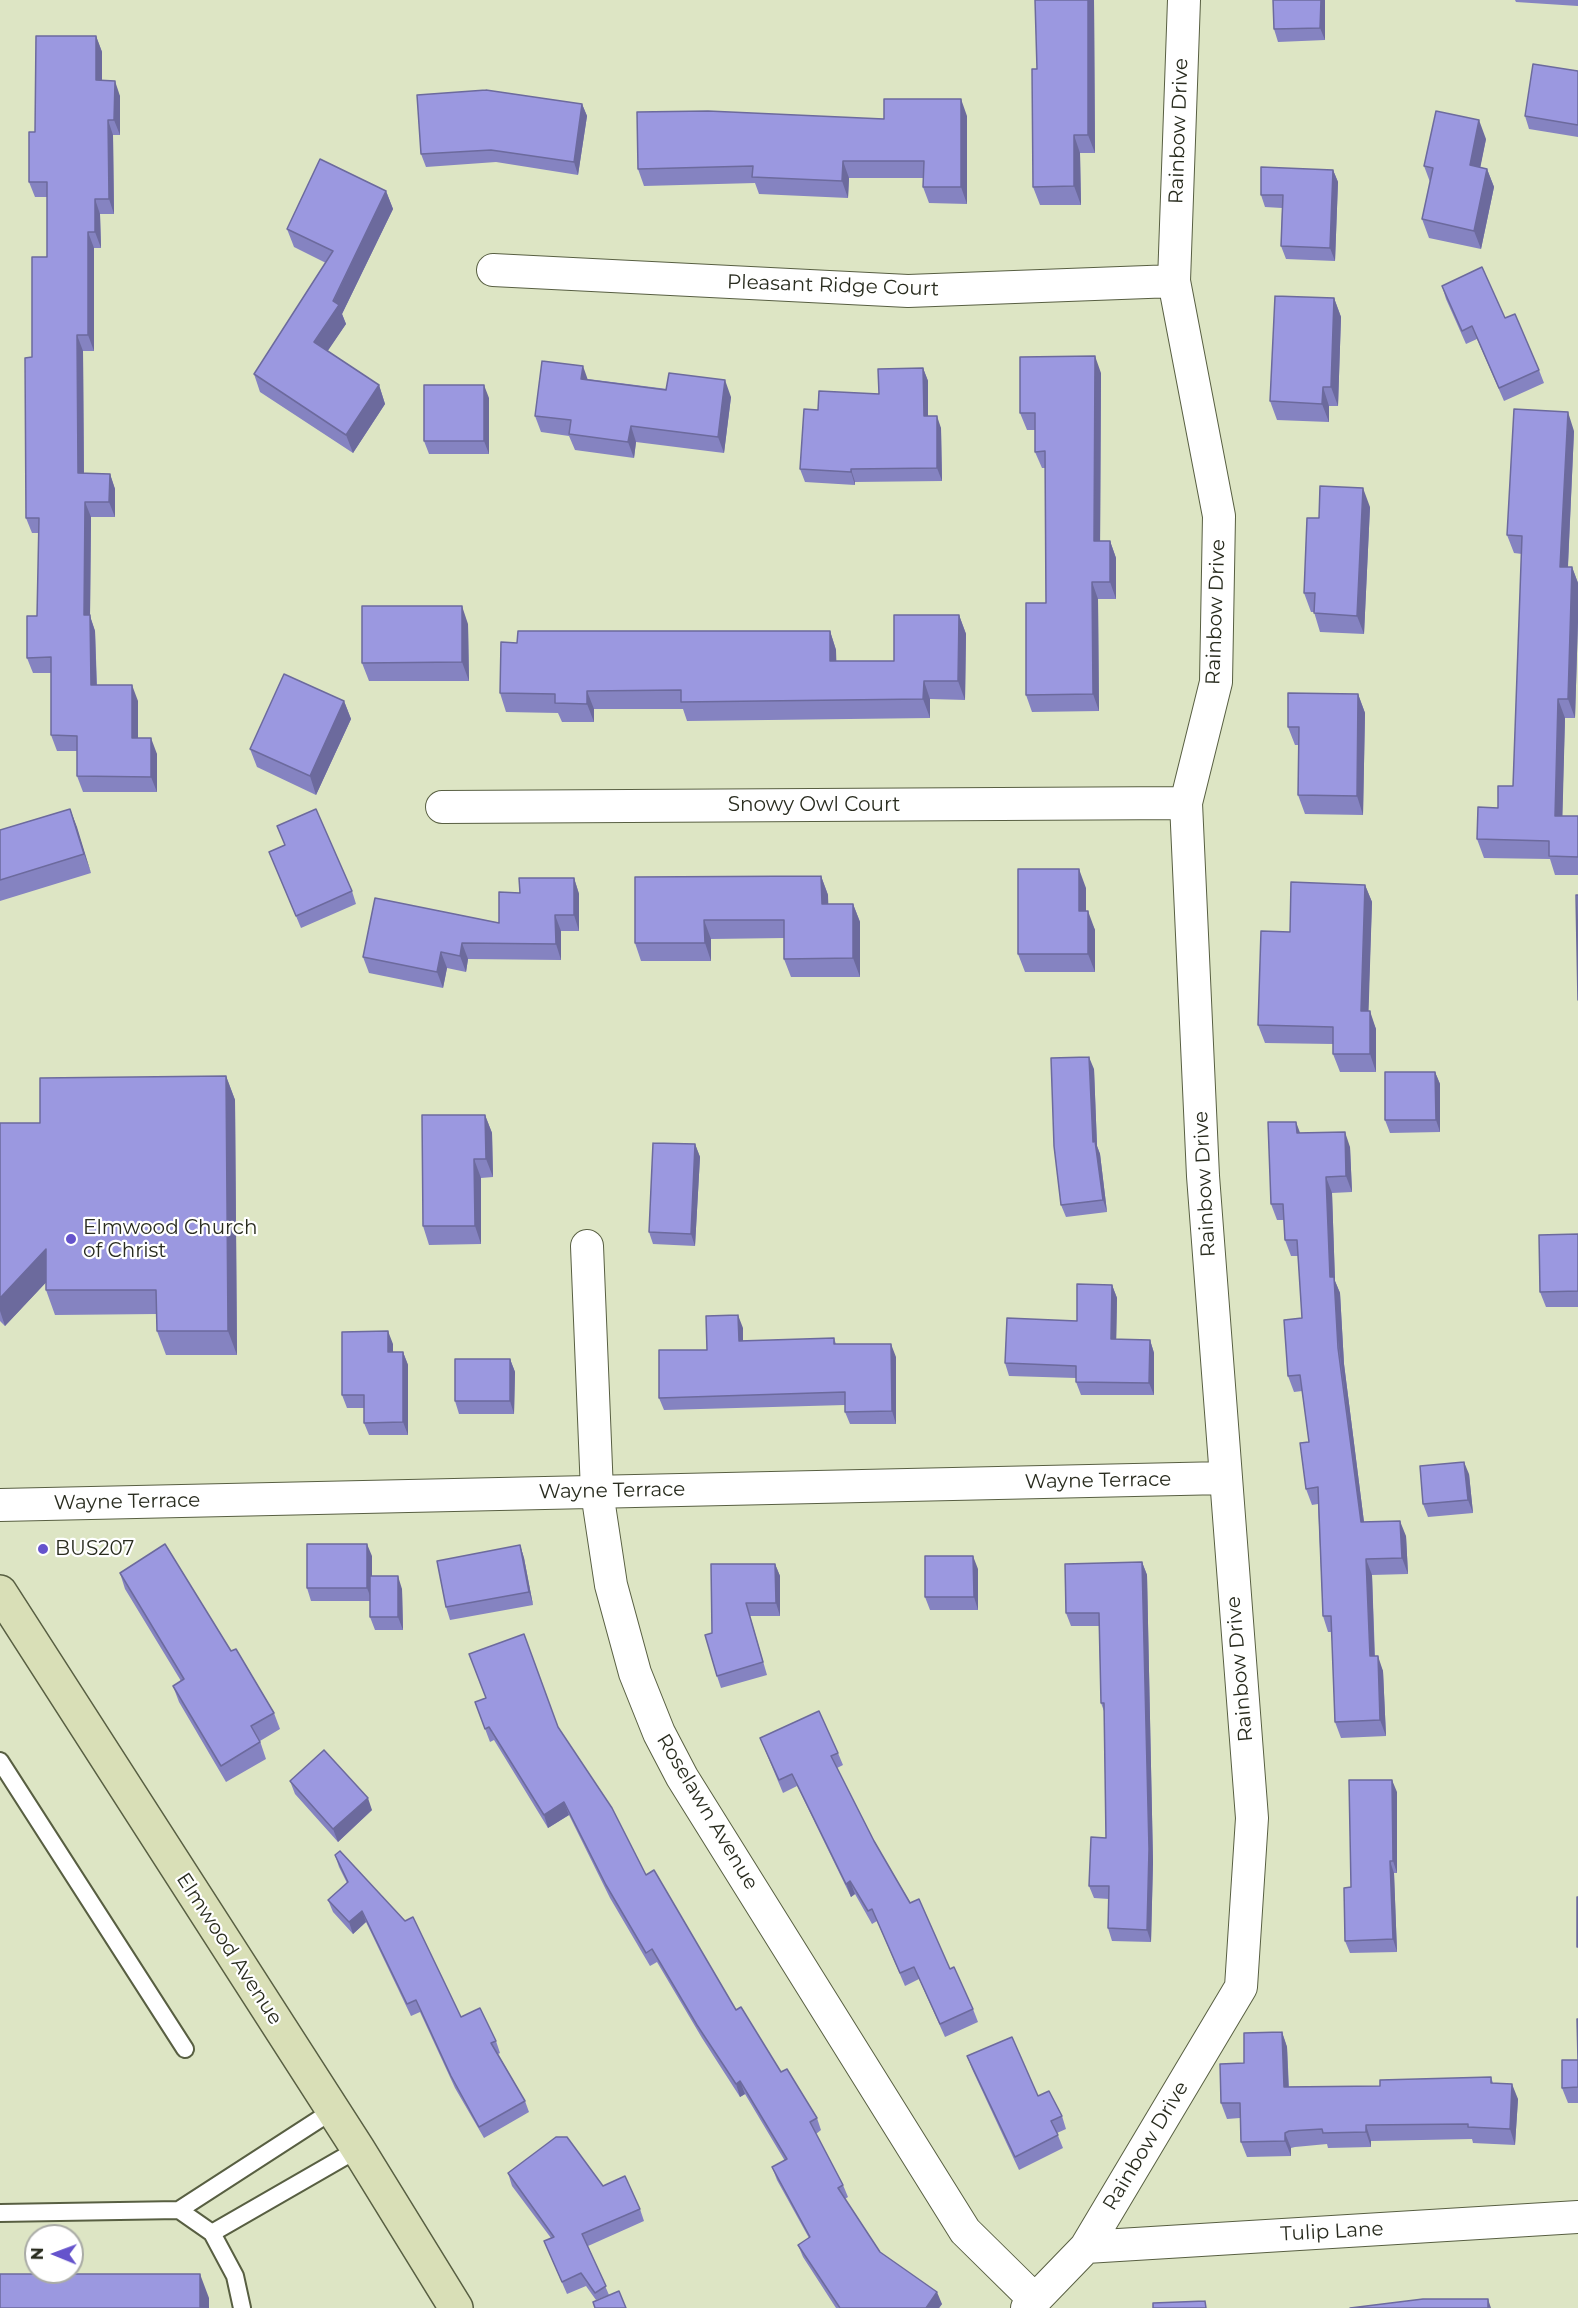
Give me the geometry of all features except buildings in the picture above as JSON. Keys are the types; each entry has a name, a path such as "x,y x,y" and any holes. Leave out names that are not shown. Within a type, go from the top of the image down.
{"main road":[{"name":"Elmwood Avenue","path":"0,1592 358,2150 456,2308"}],"street":[{"name":"Rainbow Drive","path":"1030,2303 1086,2247 1241,1987 1252,1818 1203,1176 1186,803 1216,682 1219,516 1174,281 1184,0"},
{"name":"Pleasant Ridge Court","path":"493,270 908,291 1174,281"},
{"name":"Snowy Owl Court","path":"442,807 1186,803"},
{"name":"Roselawn Avenue","path":"587,1246 597,1492 611,1585 635,1673 659,1733 682,1777 965,2231 1030,2303"},
{"name":"Wayne Terrace","path":"0,1505 1225,1478"},
{"name":"Tulip Lane","path":"1086,2247 1578,2217"}],"lane":[{"path":"0,1761 185,2049"},
{"path":"0,2213 179,2210 332,2111"},
{"path":"212,2233 358,2150"},
{"path":"179,2210 212,2233 235,2276 242,2308"}],"place":[{"name":"Elmwood Church of Christ","path":"71,1239"},
{"name":"BUS207","path":"43,1549"}]}
